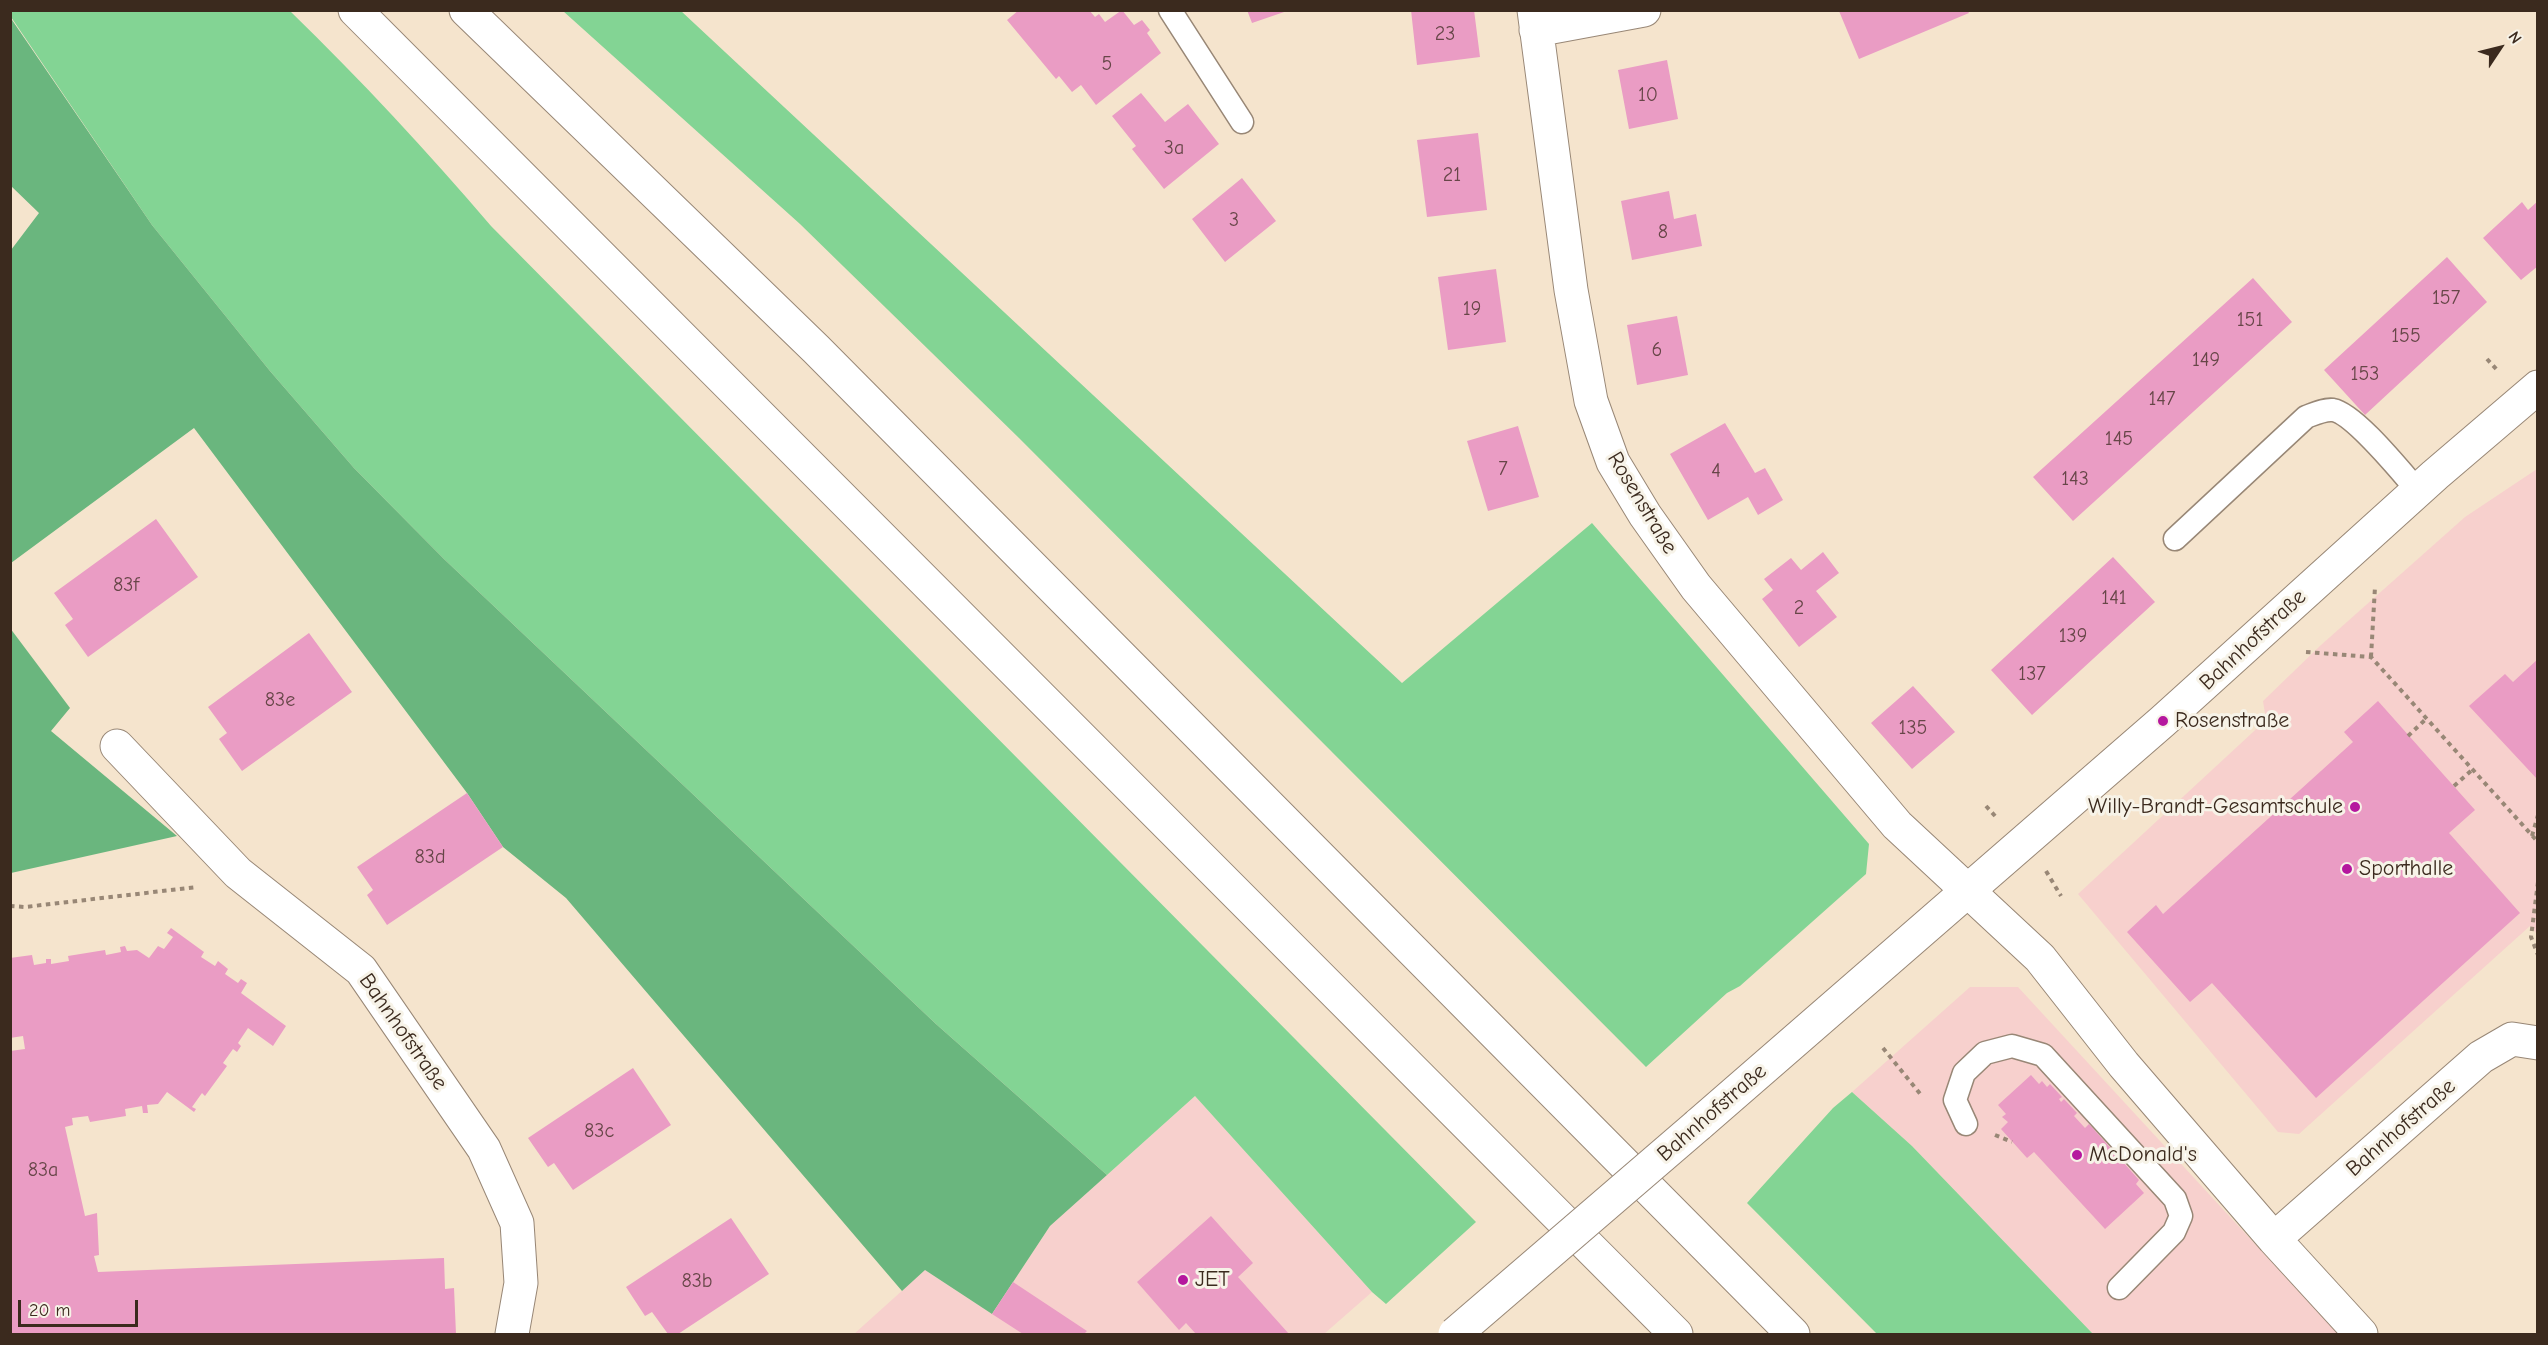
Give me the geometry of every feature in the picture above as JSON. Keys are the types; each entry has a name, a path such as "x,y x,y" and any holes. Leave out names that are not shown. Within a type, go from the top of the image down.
{"main road":[{"path":"355,10 1672,1331"},
{"path":"466,10 816,348 1793,1335"},
{"path":"1535,20 1644,10"},
{"name":"Rosenstraße","path":"1535,20 1579,334 1591,401 1613,462 1644,515 1696,587 1753,657 1898,825 1969,892"},
{"name":"Bahnhofstraße","path":"1455,1335 1969,892 2225,667 2418,491 2538,387"},
{"name":"Bahnhofstraße","path":"117,746 238,873 361,970 484,1149 517,1223 521,1283 512,1335"},
{"path":"1969,892 2040,958 2124,1065 2274,1239 2361,1335"},
{"name":"Bahnhofstraße","path":"2274,1239 2481,1057 2512,1039 2538,1043"},
{"path":"1730,1269 1809,1335"}],"lane":[{"path":"1170,10 1242,122"},
{"path":"2175,540 2306,417 2320,411 2333,410 2345,416 2371,439 2418,491"},
{"path":"1966,1124 1955,1100 1964,1073 1985,1053 2012,1046 2043,1054 2175,1199 2181,1216 2174,1232 2119,1288"}],"path":[{"path":"2371,657 2375,587"},
{"path":"2306,652 2371,657 2538,842"},
{"path":"2408,735 2426,719"},
{"path":"2454,786 2472,770"},
{"path":"2532,836 2538,814"},
{"path":"10,906 25,907 205,886 238,873"},
{"path":"2538,882 2531,938 2538,955"},
{"path":"2531,938 2538,932"}],"shaded area":[{"name":"Willy-Brandt-Gesamtschule","path":"2537,469 2537,934 2530,926 2299,1134 2278,1132 2078,894 2266,720 2263,701 2321,645 2465,517"},
{"path":"1970,987 2018,987 2338,1334 2093,1334 1912,1146 1852,1092"},
{"path":"1195,1096 1372,1292 1324,1334 854,1334 925,1270 992,1314 1050,1226"}],"green space":[{"path":"10,11 290,11 393,116 491,226 1476,1222 1386,1304 1372,1292 1195,1096 1107,1175 936,1024 444,559 354,468 270,371 152,225 11,17"},
{"path":"563,11 681,11 1402,683 1592,523 1869,844 1866,874 1740,986 1727,993 1646,1067 1019,438 800,224"},
{"path":"10,17 152,225 270,371 354,468 444,559 936,1024 1107,1175 1050,1226 992,1314 925,1270 902,1291 566,898 503,847 467,793 194,428 11,563 11,250 39,213 11,186"},
{"path":"10,628 70,708 51,731 177,836 11,873"},
{"path":"1852,1092 1912,1146 2093,1334 1877,1334 1747,1203 1833,1108"}],"building":[{"path":"1019,10 1089,10 1095,17 1099,14 1105,22 1122,10 1134,25 1142,20 1150,30 1147,33 1161,53 1096,105 1081,85 1072,92 1059,76 1056,79 1007,20"},
{"path":"1247,10 1287,10 1287,11 1252,23"},
{"path":"1411,10 1474,10 1480,57 1417,65"},
{"path":"1967,10 1969,13 1859,59 1839,11"},
{"path":"1667,60 1678,119 1629,129 1618,70"},
{"path":"1141,93 1165,122 1188,104 1219,144 1164,189 1132,149 1136,146 1112,116"},
{"path":"1478,133 1487,210 1427,217 1417,140"},
{"path":"1242,178 1276,221 1225,262 1192,219"},
{"path":"1669,191 1674,219 1696,214 1702,246 1632,260 1621,201"},
{"path":"2538,201 2538,266 2521,280 2483,238 2522,202 2528,210"},
{"path":"2447,257 2487,302 2365,415 2324,370"},
{"path":"1496,269 1506,342 1448,350 1438,277"},
{"path":"2253,278 2292,322 2073,521 2033,477"},
{"path":"1677,316 1688,375 1637,385 1627,325"},
{"path":"1725,423 1755,473 1765,468 1783,500 1758,515 1748,497 1708,520 1670,454"},
{"path":"1518,426 1539,497 1488,511 1467,441"},
{"path":"156,519 198,577 88,657 65,625 73,619 54,593"},
{"path":"1823,552 1839,573 1816,591 1837,617 1799,647 1762,599 1773,590 1764,579 1791,558 1801,570"},
{"path":"2113,557 2155,602 2032,715 1991,670"},
{"path":"309,633 352,692 242,771 219,739 227,733 208,707"},
{"path":"2538,659 2538,780 2469,706 2505,674 2513,682"},
{"path":"1913,686 1955,732 1912,769 1871,723"},
{"name":"Sporthalle","path":"2378,701 2475,810 2449,833 2520,913 2316,1098 2212,983 2190,1002 2127,932 2156,905 2163,914 2353,742 2344,732"},
{"path":"467,793 503,847 387,925 367,895 373,890 357,867"},
{"path":"171,928 204,952 201,957 215,966 218,961 228,969 225,974 238,983 241,979 247,983 241,993 286,1026 273,1046 248,1028 238,1043 241,1046 237,1052 233,1049 223,1063 227,1066 205,1096 202,1093 192,1107 196,1109 194,1112 167,1092 158,1104 147,1105 148,1113 143,1113 142,1106 125,1109 126,1116 90,1122 88,1116 72,1118 73,1125 65,1127 85,1216 97,1213 99,1255 94,1256 98,1272 444,1258 445,1289 454,1288 456,1334 10,1334 10,1051 25,1049 23,1036 10,1038 10,958 32,955 34,965 46,963 46,959 51,959 51,964 69,961 68,956 105,950 106,955 121,952 120,947 125,946 127,951 137,950 149,958 158,946 164,949 173,937 167,933"},
{"path":"633,1068 671,1125 573,1190 554,1163 548,1167 528,1138"},
{"name":"McDonald's","path":"2031,1075 2039,1084 2042,1081 2047,1087 2050,1084 2062,1097 2059,1099 2061,1102 2064,1099 2077,1113 2074,1116 2085,1128 2089,1124 2139,1180 2136,1184 2144,1193 2105,1229 2034,1152 2027,1158 2001,1129 2008,1122 2002,1117 2006,1114 1998,1105"},
{"path":"1211,1216 1253,1263 1238,1277 1289,1334 1196,1334 1186,1323 1179,1330 1137,1282"},
{"path":"731,1218 769,1274 678,1334 668,1334 652,1312 645,1316 626,1287"},
{"path":"1013,1282 1087,1331 1085,1333 1088,1334 1023,1334 992,1314"}],"place":[{"name":"Rosenstraße","path":"2163,721"},
{"name":"Willy-Brandt-Gesamtschule","path":"2355,807"},
{"name":"Sporthalle","path":"2347,869"},
{"name":"McDonald's","path":"2077,1155"},
{"name":"JET","path":"1183,1280"}]}
